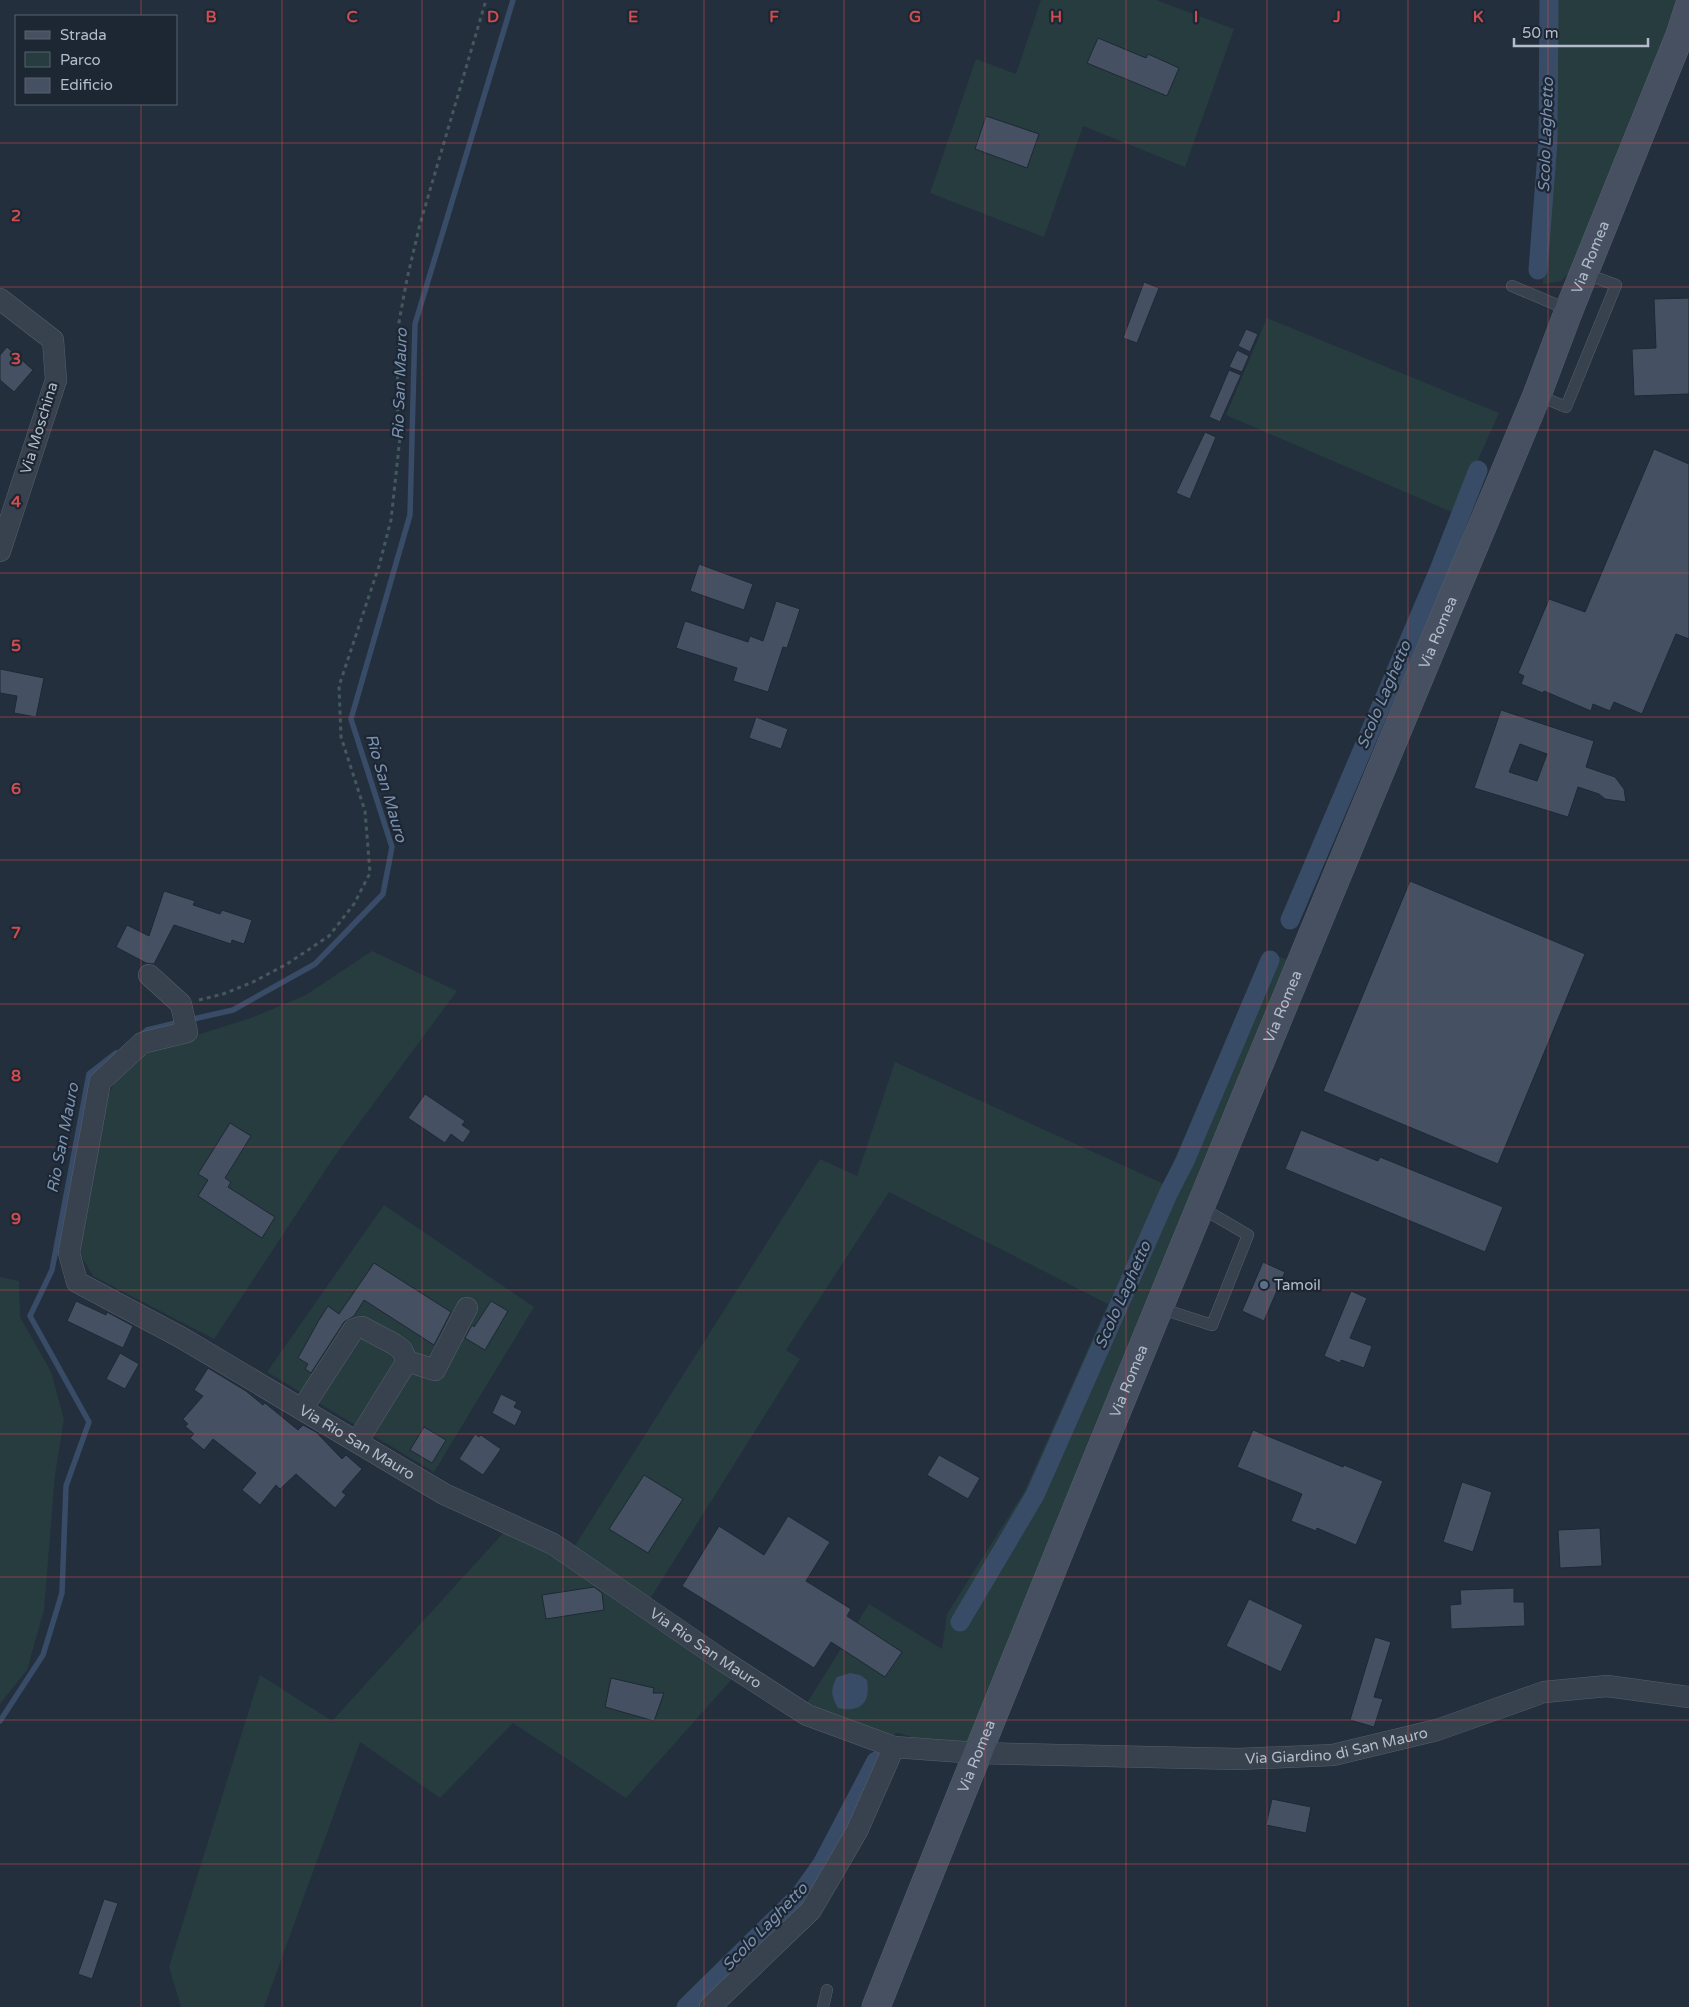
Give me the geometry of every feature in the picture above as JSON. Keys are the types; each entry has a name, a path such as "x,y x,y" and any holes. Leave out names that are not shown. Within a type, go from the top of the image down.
{"main road":[{"name":"Via Romea","path":"876,2007 977,1753 1200,1207 1537,395 1583,273 1680,35 1689,7"}],"street":[{"name":"Via Moschina","path":"0,299 53,340 56,380 0,551"},
{"path":"149,975 181,1004"},
{"name":"Via Rio San Mauro","path":"181,1004 187,1032 142,1043 100,1082 69,1253 77,1282 182,1338 444,1494 553,1544 722,1660 807,1715 894,1747 977,1753"},
{"path":"302,1409 354,1329 362,1327 402,1350 407,1361 434,1370 467,1308"},
{"path":"358,1442 407,1361"},
{"name":"Via Giardino di San Mauro","path":"977,1753 1238,1759 1333,1755 1436,1730 1544,1692 1607,1686 1689,1697"},
{"path":"710,2007 811,1910 857,1831 894,1747"}],"lane":[{"path":"1537,395 1566,407 1616,285 1583,273"},
{"path":"1512,286 1569,310"},
{"path":"1159,1308 1212,1325 1248,1235 1200,1207"},
{"path":"823,2007 827,1990"}],"path":[{"path":"181,1004 223,994 253,982 287,964 329,936 354,904 370,872 365,811 341,737 339,686 379,566 391,520 400,437 396,402 399,322 407,279 420,224 486,0"}],"green space":[{"path":"1041,0 1156,0 1234,29 1185,167 1083,126 1044,237 930,193 976,59 1016,74"},
{"path":"1546,0 1680,0 1573,269 1561,281 1543,284"},
{"path":"1267,318 1499,413 1454,513 1226,415"},
{"path":"372,951 457,991 334,1157 214,1339 93,1276 80,1254 100,1116 114,1083 131,1061 165,1045 251,1018 306,995"},
{"path":"1264,951 1293,962 977,1731 963,1745 934,1744 899,1733 887,1736 805,1706 869,1604 942,1649 947,1614 1024,1492 1108,1304 889,1192 786,1350 800,1359 650,1599 574,1547 820,1159 857,1176 895,1062 1164,1184"},
{"path":"384,1205 534,1307 434,1472 267,1372"},
{"path":"0,1277 19,1281 20,1317 51,1372 64,1419 55,1475 44,1610 27,1670 0,1704"},
{"path":"506,1530 559,1555 732,1679 626,1798 513,1723 440,1798 360,1742 264,2007 181,2007 169,1967 260,1675 332,1721"}],"water":[{"path":"850,1673 860,1675 867,1680 867,1695 862,1705 858,1707 852,1709 838,1708 833,1696 833,1685 837,1677"}],"building":[{"path":"1098,38 1146,58 1148,54 1179,68 1167,96 1087,63"},
{"path":"986,116 1039,134 1027,168 975,149"},
{"path":"1144,282 1159,288 1137,343 1123,338"},
{"path":"1689,298 1689,394 1634,396 1632,349 1656,348 1654,299"},
{"path":"1246,329 1258,334 1250,352 1238,346"},
{"path":"7,347 33,370 14,392 0,380 0,355"},
{"path":"1237,350 1249,356 1242,372 1229,367"},
{"path":"1229,370 1241,375 1220,422 1209,417"},
{"path":"1205,432 1216,437 1190,499 1176,493"},
{"path":"1654,449 1689,464 1689,639 1676,634 1642,714 1614,702 1610,711 1593,704 1591,711 1544,691 1543,693 1521,684 1524,676 1518,673 1549,599 1585,612"},
{"path":"699,564 753,584 744,610 690,591"},
{"path":"776,601 800,609 787,648 783,647 768,692 733,681 737,668 676,648 685,621 748,642 750,636 763,641"},
{"path":"0,669 44,678 36,717 14,713 17,696 0,693"},
{"path":"1501,710 1594,741 1586,767 1615,777 1624,789 1626,802 1605,799 1599,794 1578,787 1568,817 1474,788","holes":["1520,744 1547,754 1537,781 1509,772"]},
{"path":"756,717 788,729 781,749 749,738"},
{"path":"1410,881 1585,954 1498,1164 1323,1091"},
{"path":"164,891 195,901 193,905 220,914 222,910 252,920 244,944 232,940 231,944 174,925 154,964 146,963 116,947 127,925 149,936"},
{"path":"425,1094 465,1121 462,1125 471,1131 463,1143 451,1134 445,1143 408,1118"},
{"path":"230,1123 251,1136 225,1178 231,1182 228,1187 275,1217 262,1238 198,1196 208,1180 198,1174"},
{"path":"1301,1130 1378,1161 1380,1157 1503,1207 1485,1252 1285,1169"},
{"path":"1263,1262 1285,1272 1264,1321 1242,1311"},
{"path":"374,1263 451,1312 434,1345 364,1300 354,1316 344,1322 311,1373 305,1369 308,1364 298,1358 319,1320 328,1306 339,1314"},
{"path":"1351,1291 1367,1298 1350,1338 1372,1346 1364,1368 1341,1360 1340,1363 1324,1356"},
{"path":"76,1301 106,1315 107,1312 133,1326 123,1348 67,1321"},
{"path":"491,1301 508,1311 485,1350 465,1338 472,1325 474,1327"},
{"path":"120,1353 139,1364 125,1389 106,1379"},
{"path":"208,1368 246,1391 263,1405 265,1403 298,1430 303,1425 316,1432 342,1459 346,1455 362,1469 342,1492 346,1495 335,1508 296,1474 280,1489 276,1485 260,1505 242,1490 256,1473 213,1439 204,1450 190,1438 194,1434 185,1426 188,1424 183,1419 203,1396 194,1390"},
{"path":"501,1394 517,1402 514,1407 522,1411 515,1426 492,1413"},
{"path":"424,1427 446,1440 432,1463 410,1450"},
{"path":"1253,1430 1343,1467 1344,1465 1383,1481 1356,1545 1317,1528 1316,1531 1291,1521 1302,1494 1237,1467"},
{"path":"475,1434 479,1437 481,1435 501,1449 483,1475 459,1459"},
{"path":"939,1455 980,1478 968,1499 927,1475"},
{"path":"644,1475 683,1499 648,1553 609,1529"},
{"path":"1462,1482 1492,1492 1473,1552 1443,1542"},
{"path":"788,1516 830,1542 806,1581 851,1609 847,1616 902,1652 885,1677 831,1642 814,1668 682,1586 719,1526 764,1555"},
{"path":"1600,1528 1602,1566 1560,1568 1558,1530"},
{"path":"594,1587 602,1593 604,1610 546,1619 542,1595"},
{"path":"1514,1588 1514,1602 1524,1602 1525,1626 1451,1629 1450,1605 1461,1604 1460,1590"},
{"path":"1249,1599 1303,1625 1281,1672 1226,1646"},
{"path":"1375,1637 1391,1642 1374,1697 1383,1699 1374,1727 1350,1720"},
{"path":"611,1678 654,1688 653,1693 664,1693 654,1721 605,1707"},
{"path":"1272,1799 1311,1807 1306,1833 1266,1825"},
{"path":"104,1899 118,1903 92,1979 78,1974"}],"waterway":[{"name":"Rio San Mauro","path":"189,1020 233,1010 315,964 383,894 392,847 351,719 410,515 415,324 513,0"},
{"name":"Scolo Laghetto","path":"1538,270 1548,141 1549,0"},
{"name":"Scolo Laghetto","path":"1290,920 1439,570 1478,470"},
{"name":"Scolo Laghetto","path":"960,1622 1035,1495 1169,1192 1185,1161 1270,960"},
{"name":"Rio San Mauro","path":"140,1036 147,1030 180,1022"},
{"name":"Rio San Mauro","path":"0,1721 43,1655 62,1593 66,1486 89,1422 30,1316 52,1270 89,1074 116,1053"},
{"name":"Scolo Laghetto","path":"686,2007 799,1896 822,1864 876,1761"}],"place":[{"name":"Tamoil","path":"1264,1285"}]}
